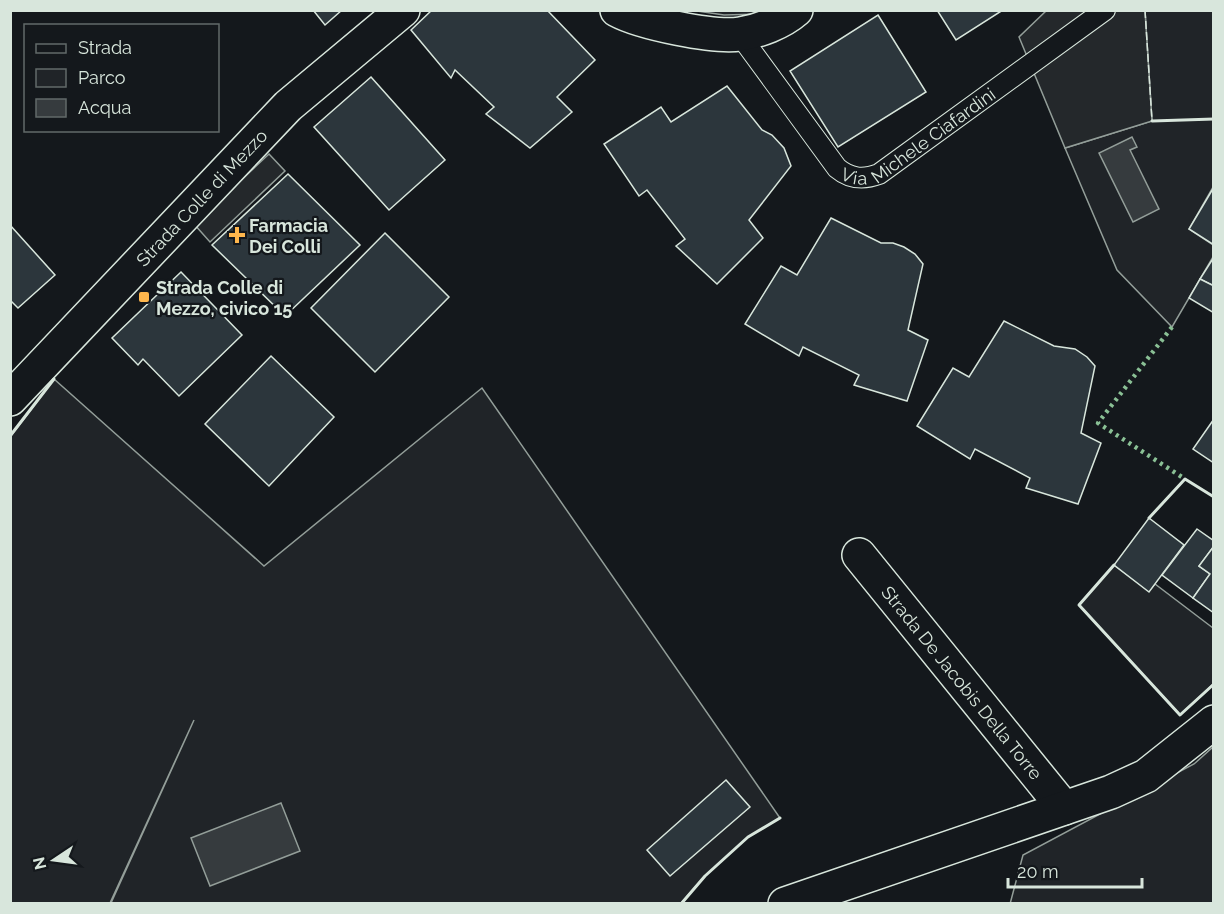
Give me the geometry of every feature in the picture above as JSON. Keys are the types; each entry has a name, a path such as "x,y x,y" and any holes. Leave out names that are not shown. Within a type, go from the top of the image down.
{"street":[{"name":"Strada Colle di Mezzo","path":"10,399 288,106 403,10"},
{"path":"617,10 625,15 660,25 739,34 770,26 796,10"},
{"name":"Strada De Jacobis Della Torre","path":"859,555 1064,808"},
{"path":"785,903 1111,792 1146,776 1214,722"}],"lane":[{"name":"Via Michele Ciafardini","path":"739,34 837,168 845,175 869,178 879,174 1105,10"}],"green space":[{"path":"697,11 767,11 762,14 724,15"},
{"path":"1145,11 1213,11 1213,187 1189,229 1213,245 1213,257 1172,327 1117,270 1065,148 1152,121"},
{"path":"54,379 264,566 482,388 780,818 748,837 705,876 681,903 111,903 194,720 110,903 11,904 11,436"},
{"path":"1114,565 1149,591 1155,584 1213,628 1213,684 1180,715 1079,605"},
{"path":"1213,747 1213,903 1010,904 1023,855 1194,764"}],"shaded area":[{"path":"1046,11 1145,11 1152,121 1065,148 1019,37"},
{"path":"269,154 285,171 210,242 194,224"}],"water":[{"path":"1132,137 1137,147 1130,150 1159,209 1133,222 1099,153"},
{"path":"281,803 300,851 210,886 191,838"}],"building":[{"path":"313,10 342,10 325,25"},
{"path":"432,10 547,10 595,60 557,97 572,112 530,148 486,114 494,107 455,70 451,78 411,30"},
{"path":"937,10 1003,10 956,40"},
{"path":"878,15 926,92 838,147 790,71"},
{"path":"371,77 445,160 389,210 314,127"},
{"path":"727,86 762,130 772,135 784,148 791,166 749,220 763,238 717,284 676,246 685,239 647,190 639,196 604,144 661,107 671,122"},
{"path":"288,174 360,245 285,316 212,245"},
{"path":"1214,187 1214,245 1189,229"},
{"path":"831,218 881,243 893,243 904,247 915,254 923,264 908,330 928,340 907,401 854,385 859,375 803,347 799,356 745,324 781,266 797,275"},
{"path":"10,225 55,275 18,308 10,300"},
{"path":"385,233 449,297 375,372 311,308"},
{"path":"1214,257 1214,286 1200,279"},
{"path":"181,272 242,335 179,396 143,359 138,365 112,338"},
{"path":"1200,279 1214,286 1214,313 1189,298"},
{"path":"1004,321 1054,346 1075,349 1095,366 1081,433 1101,443 1078,504 1026,488 1030,478 975,449 970,459 917,426 953,368 969,377"},
{"path":"271,356 334,417 269,486 205,424"},
{"path":"1214,419 1214,463 1193,449"},
{"path":"1149,518 1184,545 1149,592 1114,565"},
{"path":"1197,529 1214,541 1214,546 1199,566 1210,574 1193,598 1162,575"},
{"path":"1214,546 1214,613 1193,598 1210,574 1199,566"},
{"path":"726,780 750,807 670,876 647,850"}],"hedge":[{"path":"1172,327 1098,423 1185,479"}],"fence":[{"path":"1145,10 1152,121"}],"wall":[{"path":"1152,121 1214,119"},
{"path":"10,436 54,379"},
{"path":"1149,518 1185,479 1214,497"},
{"path":"1114,565 1079,605 1180,715 1214,684"},
{"path":"681,904 705,876 748,837 780,818"}],"place":[{"name":"Farmacia Dei Colli","path":"237,235"},
{"name":"Strada Colle di Mezzo, civico 15","path":"144,297"}]}
